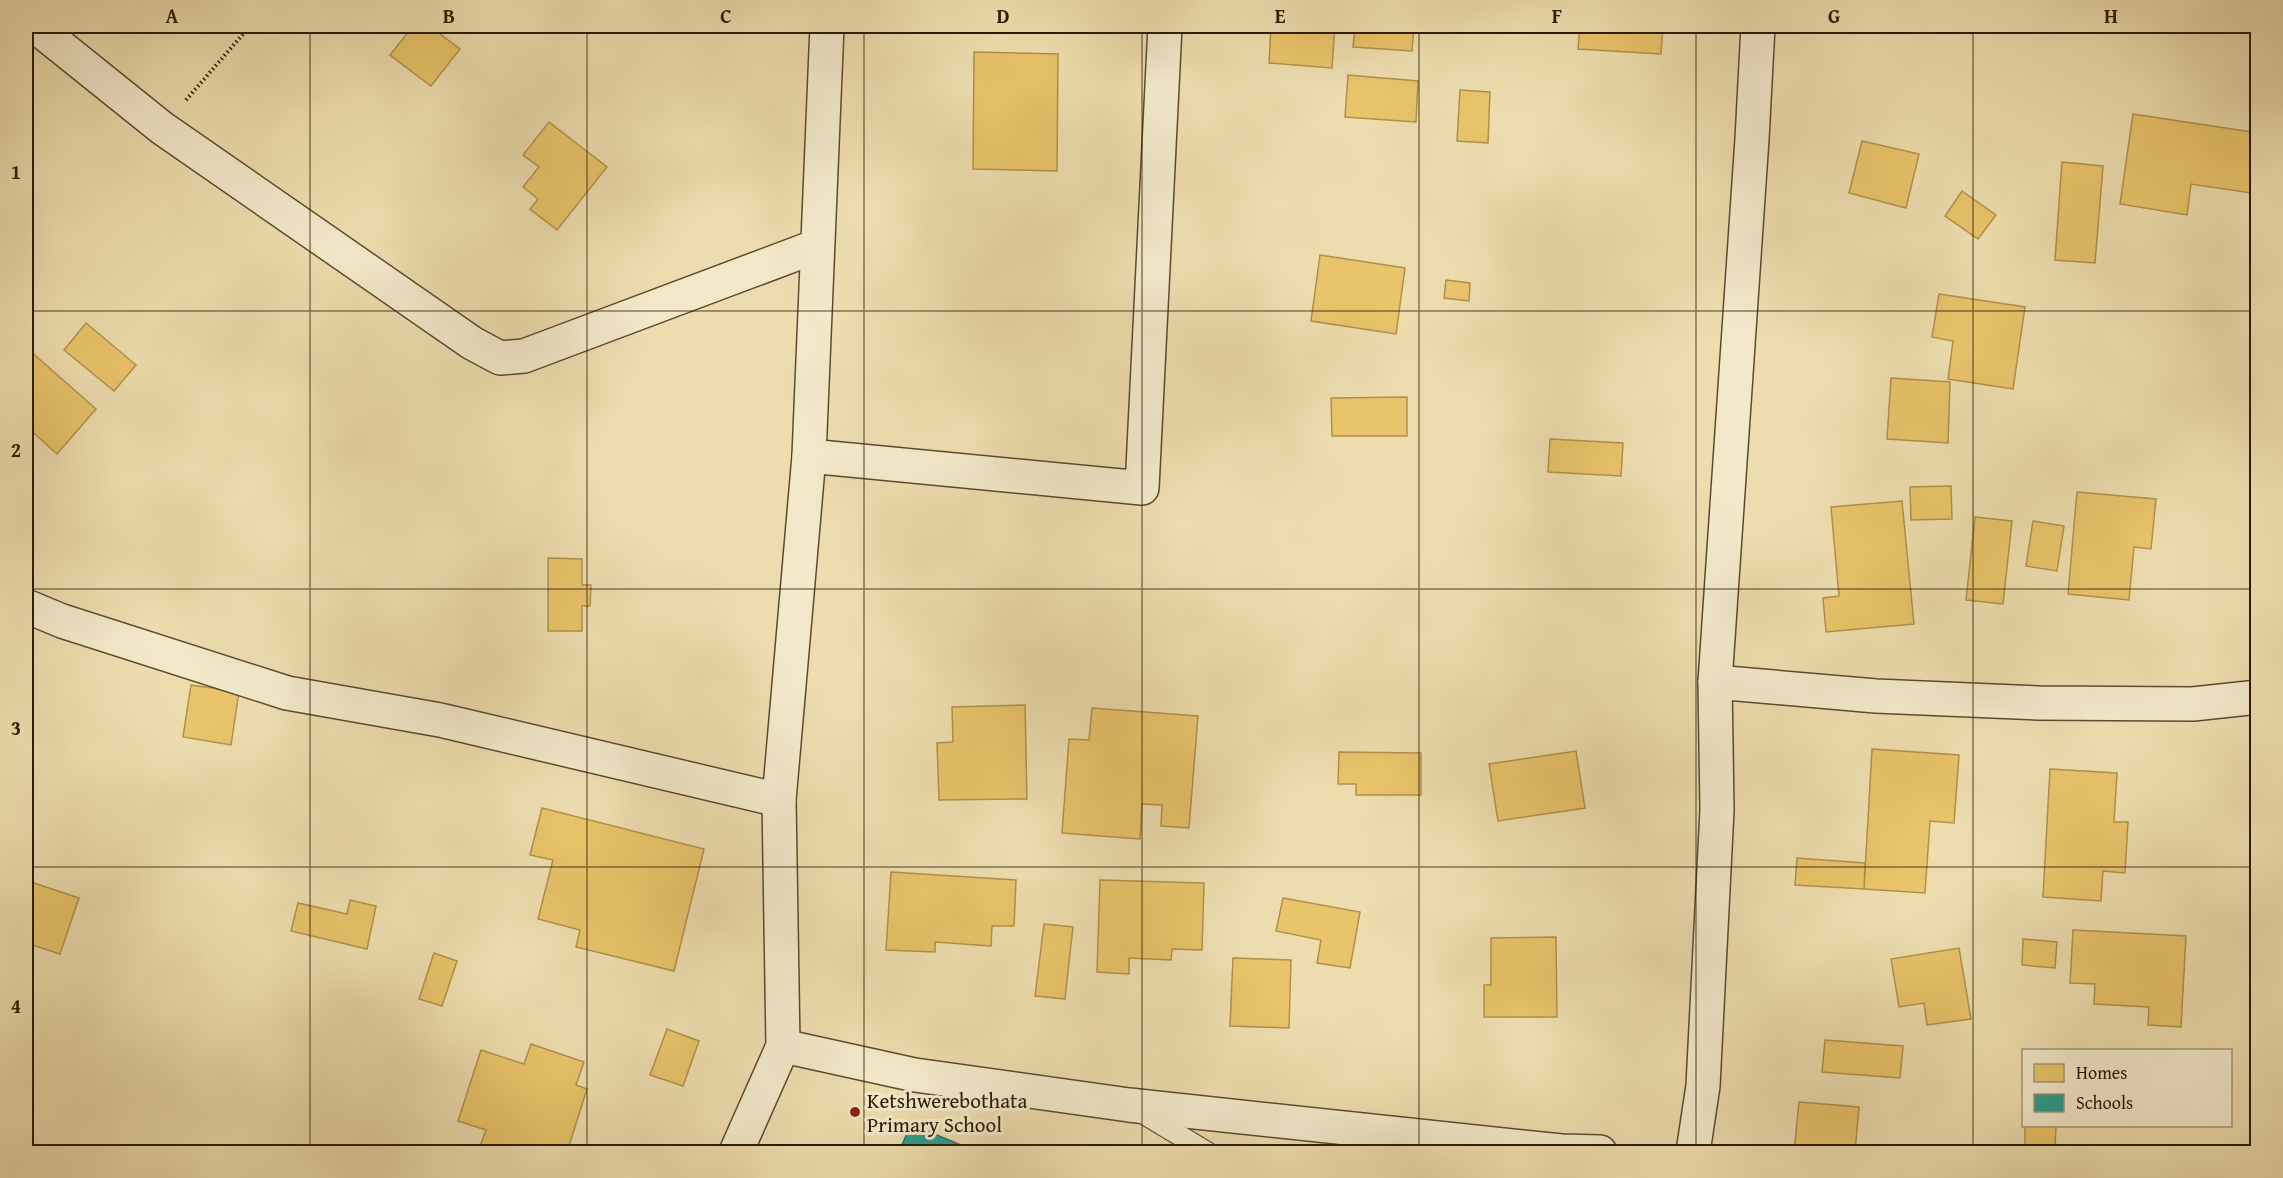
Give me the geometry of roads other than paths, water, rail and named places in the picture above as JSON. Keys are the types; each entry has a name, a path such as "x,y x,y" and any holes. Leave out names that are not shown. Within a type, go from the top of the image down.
{"street":[{"path":"35,26 162,128 472,343 500,358 524,356 817,246"},
{"path":"736,1152 783,1046 779,800 810,456 827,26"},
{"path":"810,456 1142,488 1165,26"},
{"path":"1693,1152 1703,1086 1718,810 1715,682 1758,26"},
{"path":"26,606 62,621 287,693 440,720 779,800"},
{"path":"1715,682 1876,696 2039,703 2193,704 2258,697"},
{"path":"783,1046 915,1075 1129,1105 1561,1151 1600,1152"}],"lane":[{"path":"1129,1105 1206,1152"}],"place":[{"name":"Ketshwerebothata Primary School","path":"855,1112"}]}
